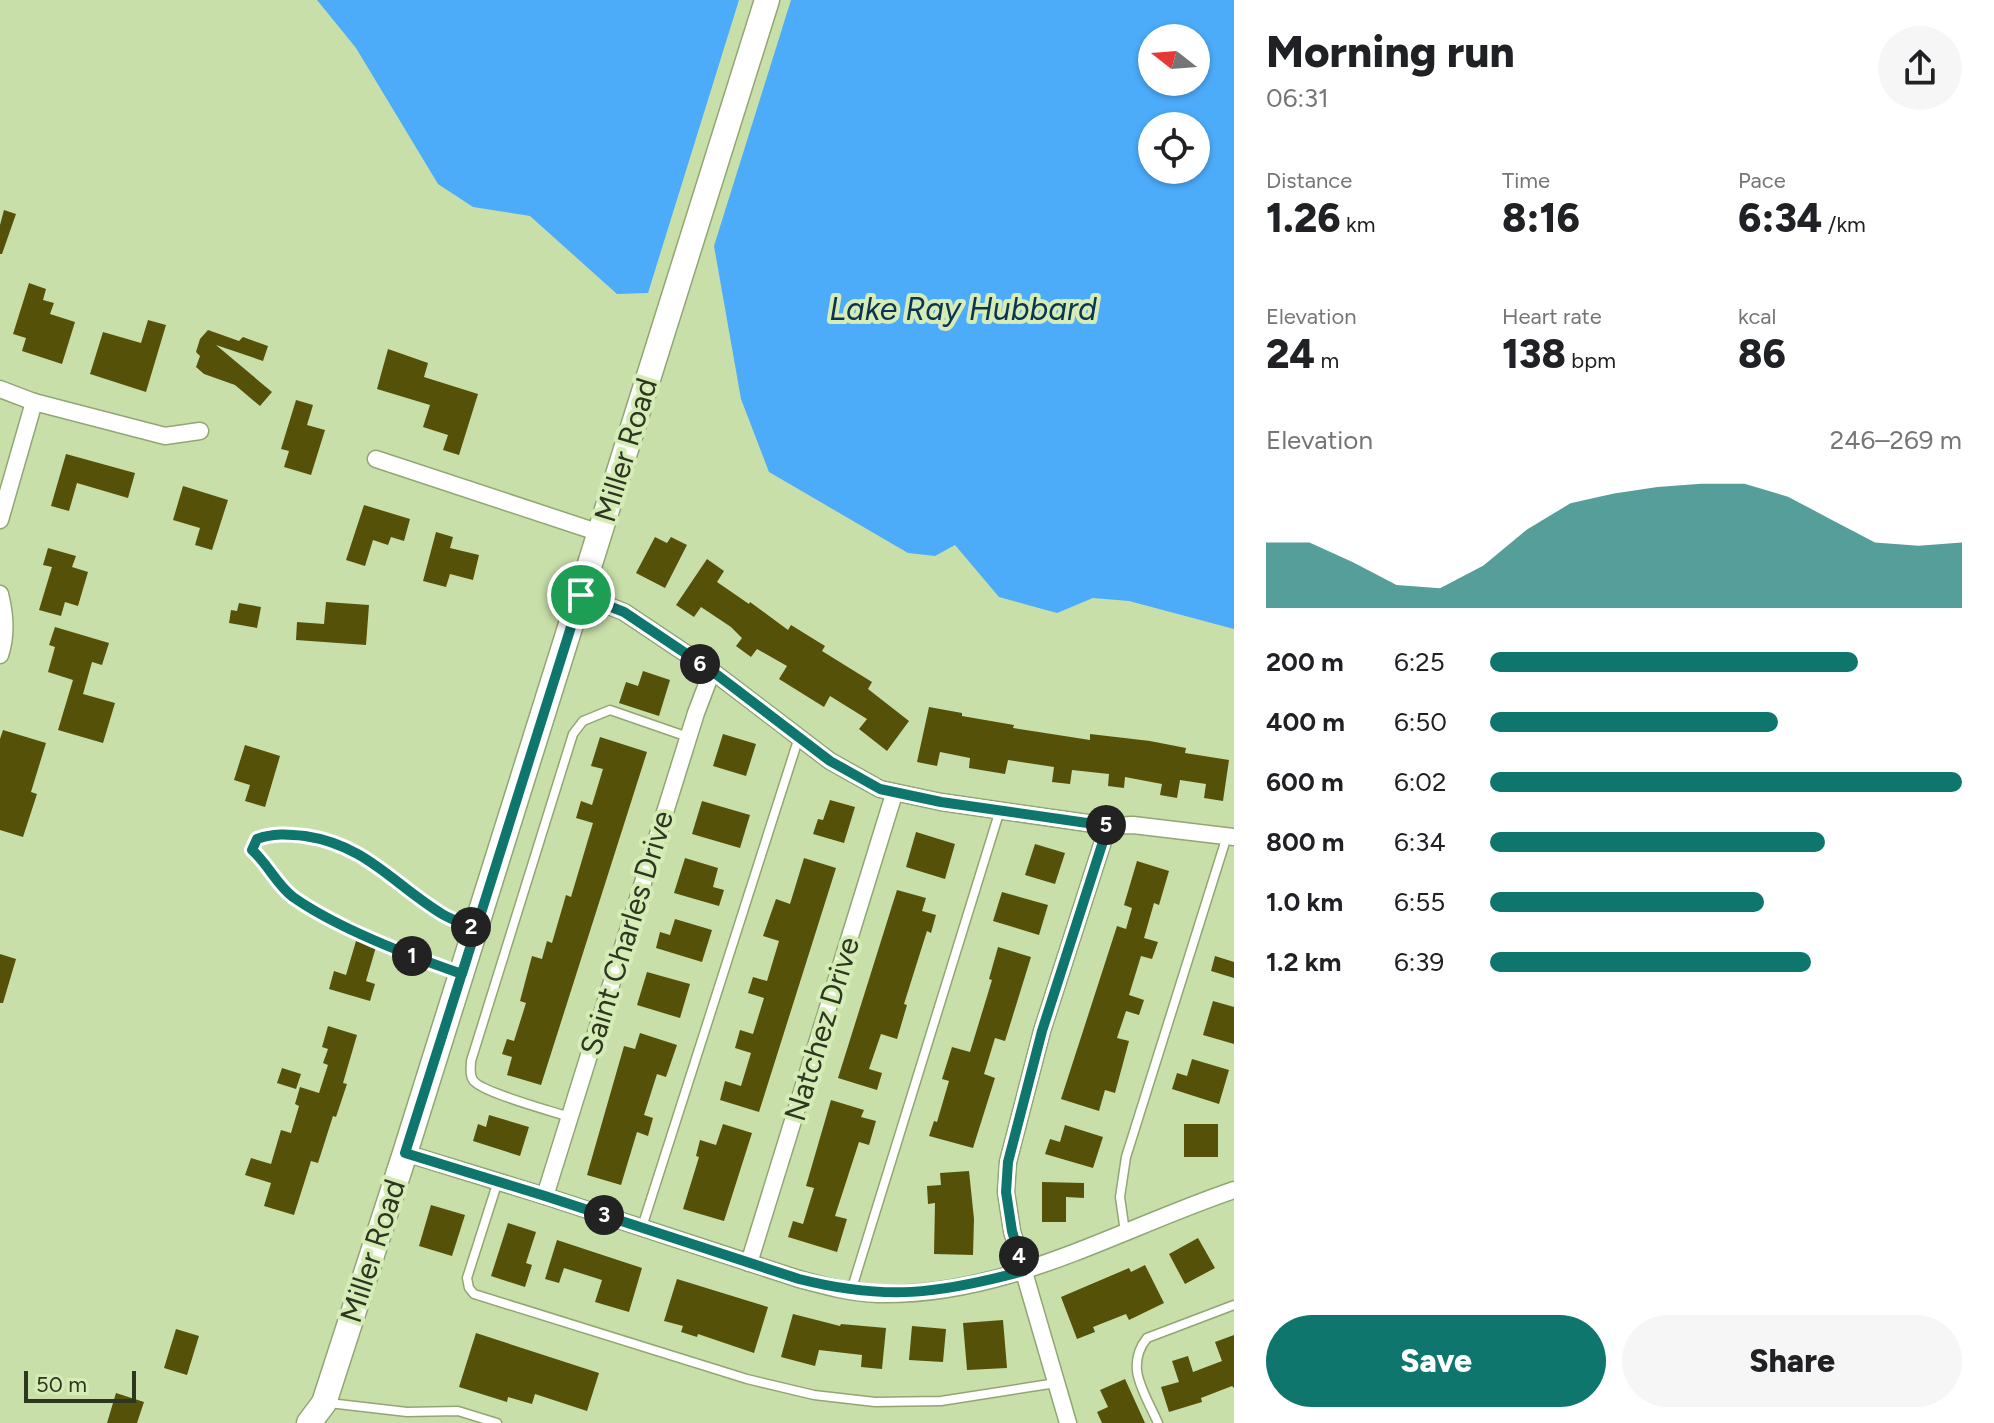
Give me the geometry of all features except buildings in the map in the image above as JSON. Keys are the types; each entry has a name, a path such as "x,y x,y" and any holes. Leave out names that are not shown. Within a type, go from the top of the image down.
{"main road":[{"name":"Miller Road","path":"309,1423 324,1413 767,0"}],"street":[{"path":"0,389 34,402 165,436 200,431"},
{"path":"0,520 34,402"},
{"path":"376,459 600,533"},
{"path":"0,594 5,618 0,655"},
{"path":"581,595 624,612 712,671 857,778 894,794 1108,826 1133,825 1230,837"},
{"name":"Saint Charles Drive","path":"545,1196 688,737 712,671"},
{"name":"Natchez Drive","path":"749,1263 894,794"},
{"path":"1068,1423 1012,1231 1006,1192 1008,1162 1042,1031 1108,826"},
{"path":"405,1153 799,1279 851,1291 909,1293 941,1290 1024,1271 1234,1190"}],"lane":[{"path":"570,1117 488,1090 474,1083 471,1075 471,1061 507,945 573,734 583,721 610,710 688,737"},
{"path":"642,1227 799,737"},
{"path":"851,1291 1000,810"},
{"path":"462,974 419,959 315,910 290,895 252,850 257,839 268,835 291,834 324,839 353,850 443,915 476,929"},
{"path":"1125,1233 1120,1197 1126,1157 1230,837"},
{"path":"498,1181 467,1278 474,1294 747,1379 814,1395 875,1402 941,1401 1056,1383"},
{"path":"1158,1423 1135,1369 1138,1350 1147,1338 1234,1305"},
{"path":"324,1413 458,1411 497,1423"}],"water":[{"path":"317,0 739,0 648,293 617,294 530,216 473,207 438,184 356,48"},
{"name":"Lake Ray Hubbard","path":"791,0 1234,0 1234,629 1129,601 1093,598 1057,613 999,597 955,545 935,556 908,553 769,472 741,399 714,246"}],"route":[{"path":"581,595 462,974 419,959 315,910 290,895 252,850 257,839 268,835 291,834 324,839 353,850 443,915 476,929 405,1153 799,1279 839,1289 874,1294 941,1290 1024,1271 1012,1231 1006,1192 1008,1162 1042,1031 1108,826 941,802 880,789 830,761 712,671 624,612 581,595"}]}
